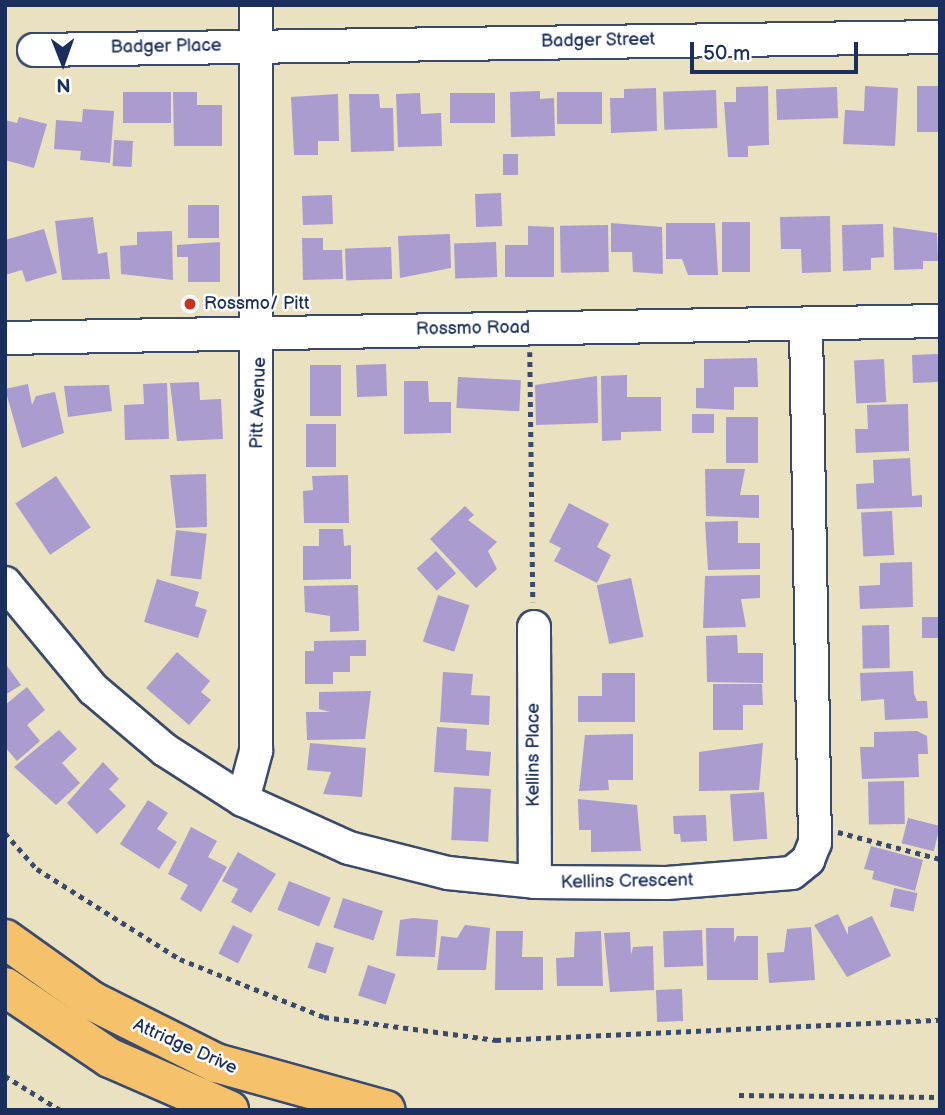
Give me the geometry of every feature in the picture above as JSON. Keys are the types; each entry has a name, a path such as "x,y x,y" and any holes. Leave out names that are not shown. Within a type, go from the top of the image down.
{"main road":[{"name":"Attridge Drive","path":"5,939 92,1001 216,1063 386,1110"},
{"path":"5,987 110,1058 229,1110"}],"street":[{"name":"Pitt Avenue","path":"243,800 256,751 261,332 256,5"},
{"name":"Badger Street","path":"256,45 940,37"},
{"name":"Badger Place","path":"34,50 256,45"},
{"name":"Rossmo Road","path":"5,338 940,321"},
{"name":"Kellins Crescent","path":"5,583 93,689 165,750 243,800 298,827 401,863 535,882 792,873 808,860 815,843 806,325"},
{"name":"Kellins Place","path":"534,627 535,882"}],"path":[{"path":"530,350 533,584"},
{"path":"5,833 37,869 180,959 324,1017 496,1040 940,1020"},
{"path":"842,833 940,859"},
{"path":"5,1076 60,1110"},
{"path":"739,1095 940,1097"}],"building":[{"path":"768,86 769,145 748,146 748,157 728,157 724,102 736,102 736,87"},
{"path":"865,86 898,88 895,146 843,144 845,110 864,111"},
{"path":"917,86 940,86 940,132 917,132"},
{"path":"837,87 838,118 777,120 776,89"},
{"path":"656,88 657,131 611,133 610,98 624,98 624,89"},
{"path":"716,90 717,128 664,130 663,92"},
{"path":"540,91 540,99 554,98 555,136 511,137 510,92"},
{"path":"123,92 171,92 171,123 123,123"},
{"path":"173,92 197,92 197,105 222,105 222,146 174,146"},
{"path":"557,92 602,92 602,124 557,124"},
{"path":"420,93 421,114 441,113 442,146 398,147 396,94"},
{"path":"450,93 495,93 495,123 450,123"},
{"path":"338,94 339,141 318,141 318,155 294,155 291,97"},
{"path":"349,94 379,94 380,108 393,108 394,151 351,152"},
{"path":"83,109 114,111 110,163 80,160 81,151 54,149 56,120 82,122"},
{"path":"19,117 47,124 34,168 5,160 5,120 17,123"},
{"path":"114,140 133,141 132,167 113,166"},
{"path":"503,154 518,154 518,175 503,175"},
{"path":"501,193 502,226 476,227 475,194"},
{"path":"332,195 333,224 303,225 302,196"},
{"path":"188,205 219,205 219,238 188,238"},
{"path":"830,216 831,272 802,273 801,249 781,249 780,217"},
{"path":"93,217 98,254 107,252 110,279 62,280 55,221"},
{"path":"722,222 750,222 750,272 722,272"},
{"path":"611,223 662,227 663,274 633,272 632,252 611,252"},
{"path":"666,223 715,223 718,275 688,275 682,259 666,259"},
{"path":"883,224 884,257 871,258 871,270 843,271 842,225"},
{"path":"608,225 609,272 561,273 560,226"},
{"path":"528,226 554,227 554,277 505,277 505,245 528,245"},
{"path":"893,227 937,233 938,261 923,261 923,269 894,270"},
{"path":"44,229 57,273 26,282 22,270 5,275 5,240"},
{"path":"172,231 173,280 121,274 120,246 137,245 137,232"},
{"path":"450,234 451,268 400,278 398,236"},
{"path":"302,238 323,238 323,250 342,250 343,279 303,280"},
{"path":"220,242 220,282 188,282 188,257 177,257 177,245"},
{"path":"496,242 497,277 455,278 454,243"},
{"path":"391,247 392,279 346,281 345,249"},
{"path":"938,354 939,382 913,383 912,355"},
{"path":"757,358 758,387 734,387 734,410 696,408 696,388 704,388 704,359"},
{"path":"884,359 886,402 856,404 854,361"},
{"path":"386,364 387,396 357,397 356,365"},
{"path":"310,365 341,365 341,416 310,416"},
{"path":"627,375 627,397 661,397 661,431 621,432 621,440 602,441 601,376"},
{"path":"597,376 598,423 536,425 535,385"},
{"path":"458,377 521,380 519,411 456,408"},
{"path":"404,381 428,381 429,402 451,402 451,433 404,434"},
{"path":"199,382 200,400 221,399 223,439 177,441 170,383"},
{"path":"167,383 169,439 125,440 124,405 144,404 143,384"},
{"path":"28,384 32,405 36,396 55,392 64,433 22,448 5,389"},
{"path":"109,385 112,411 68,417 64,386"},
{"path":"908,404 909,451 856,453 855,429 868,429 867,405"},
{"path":"692,414 714,414 714,433 692,433"},
{"path":"726,417 758,417 758,463 726,463"},
{"path":"306,424 336,424 336,467 306,467"},
{"path":"910,458 912,496 922,495 922,507 857,509 856,484 874,483 873,460"},
{"path":"705,469 745,469 740,495 759,495 759,518 706,516"},
{"path":"206,474 207,527 176,528 170,475"},
{"path":"348,475 349,523 304,523 303,491 313,490 312,476"},
{"path":"56,476 91,527 50,555 15,503"},
{"path":"569,503 609,524 597,547 611,555 597,583 554,561 561,548 549,542"},
{"path":"465,506 474,515 468,520 497,542 488,551 497,569 476,588 430,539"},
{"path":"892,511 894,555 863,557 861,513"},
{"path":"738,521 738,543 760,543 760,569 708,570 705,522"},
{"path":"319,529 343,529 344,546 351,545 351,579 303,580 303,546 319,546"},
{"path":"176,530 207,534 201,579 170,576"},
{"path":"436,551 456,573 437,591 417,568"},
{"path":"912,562 913,607 860,609 859,586 880,585 880,563"},
{"path":"760,575 760,598 741,599 746,627 703,628 705,576"},
{"path":"631,578 643,637 609,644 597,585"},
{"path":"157,579 199,592 195,606 207,610 198,638 144,622"},
{"path":"358,585 359,631 330,632 330,616 305,612 304,586"},
{"path":"438,595 469,605 454,652 423,642"},
{"path":"922,617 940,617 940,638 922,638"},
{"path":"862,625 889,625 890,668 863,668"},
{"path":"737,635 738,653 763,653 763,683 707,682 706,636"},
{"path":"366,640 366,656 350,656 350,672 333,672 333,684 305,684 305,651 314,651 314,641"},
{"path":"177,652 210,681 201,692 211,700 189,725 146,688"},
{"path":"5,663 21,685 5,695"},
{"path":"913,671 914,694 917,701 927,701 928,718 885,720 884,699 861,701 860,673"},
{"path":"443,672 473,674 471,695 490,696 489,725 440,722"},
{"path":"602,673 635,673 635,722 578,722 578,696 602,696"},
{"path":"713,684 762,684 763,705 743,705 743,730 713,730"},
{"path":"27,687 45,710 27,725 40,741 17,761 5,747 5,705"},
{"path":"371,691 365,739 307,740 306,712 330,712 319,709 319,692"},
{"path":"437,727 467,729 466,750 491,752 489,776 434,772"},
{"path":"59,730 77,749 62,763 80,783 56,805 14,767"},
{"path":"917,731 927,736 928,754 918,754 919,777 862,779 860,747 874,747 874,732"},
{"path":"633,734 633,780 608,780 609,790 579,791 585,735"},
{"path":"310,743 366,748 362,797 323,794 331,772 307,770"},
{"path":"763,743 759,790 699,791 699,752"},
{"path":"103,762 119,779 109,789 126,806 97,834 67,803"},
{"path":"904,781 905,824 869,825 868,782"},
{"path":"454,787 491,789 488,842 451,840"},
{"path":"764,792 767,839 733,841 730,794"},
{"path":"578,799 637,805 641,851 591,852 591,830 579,830"},
{"path":"148,800 168,813 157,829 177,842 159,869 120,844"},
{"path":"706,815 707,841 681,842 680,834 674,834 673,816"},
{"path":"908,818 940,826 934,851 902,843"},
{"path":"191,827 217,841 208,857 227,867 201,912 180,899 188,885 168,874"},
{"path":"871,846 923,860 915,891 872,879 874,871 864,869"},
{"path":"238,852 276,874 251,913 231,902 238,889 222,881"},
{"path":"289,881 331,898 319,927 277,910"},
{"path":"894,888 917,893 914,912 890,907"},
{"path":"343,898 383,911 373,940 333,927"},
{"path":"838,914 848,935 848,927 872,916 891,956 847,977 814,925"},
{"path":"400,920 438,920 435,957 396,956"},
{"path":"233,925 253,935 238,963 218,954"},
{"path":"465,925 490,928 486,970 437,970 441,936 457,938"},
{"path":"811,927 815,980 769,983 767,953 784,952 787,929"},
{"path":"706,928 734,928 734,943 737,936 758,936 758,980 707,980"},
{"path":"702,930 703,966 664,967 663,931"},
{"path":"496,931 523,931 522,957 543,957 543,990 495,990"},
{"path":"601,931 603,986 557,986 556,958 574,957 575,932"},
{"path":"630,932 631,955 633,947 653,946 654,990 610,992 604,933"},
{"path":"316,942 334,948 326,974 308,968"},
{"path":"368,965 396,974 386,1004 358,995"},
{"path":"682,989 683,1021 657,1022 656,990"}],"place":[{"name":"Rossmo/ Pitt","path":"190,304"}]}
